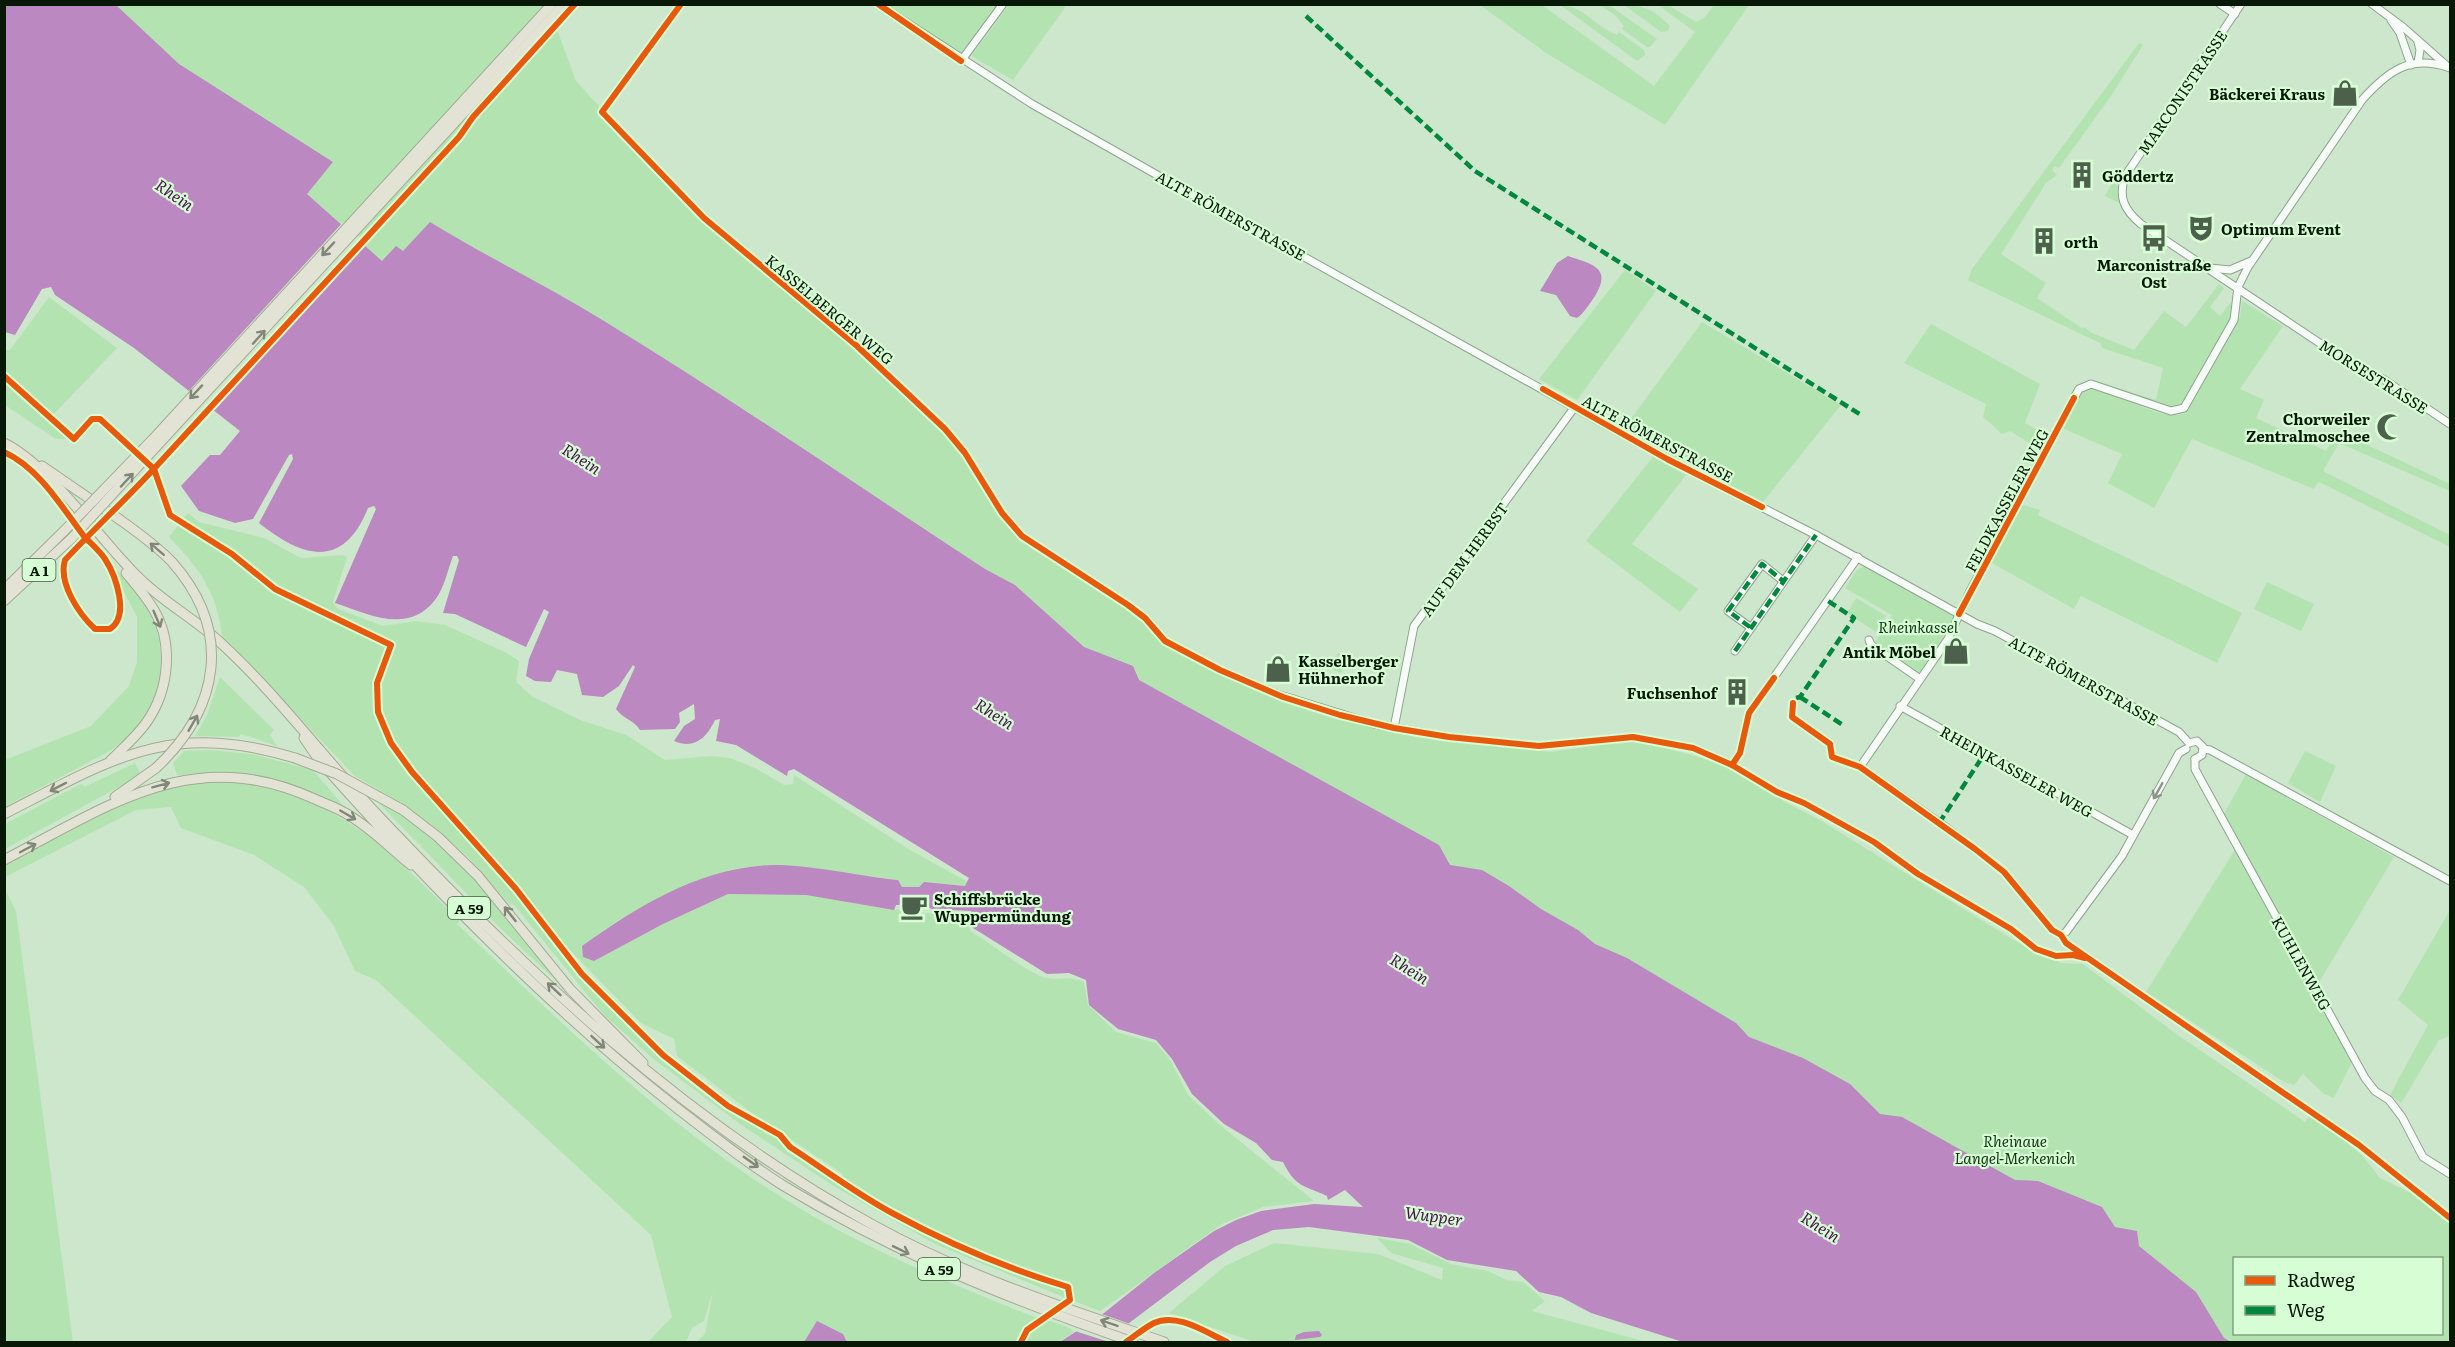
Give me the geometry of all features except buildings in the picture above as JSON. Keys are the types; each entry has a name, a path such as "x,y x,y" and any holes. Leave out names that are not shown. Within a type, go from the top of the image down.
{"highway":[{"name":"A 1","path":"4,590 154,438 552,4"},
{"name":"A 1","path":"4,601 72,538 564,4"},
{"name":"A 59","path":"4,443 20,452 49,479 139,579 221,643 278,702 372,809 499,939 636,1064 772,1164 876,1227 1033,1302 1133,1342"},
{"name":"A 59","path":"4,449 18,455 45,480 149,595 224,650 288,717 319,760 429,880 539,988 625,1067 702,1127 773,1178 896,1248 951,1274 1164,1342"},
{"path":"20,452 119,519 171,561 186,579 199,601 210,633 212,670 203,706 183,740 136,785 51,836"},
{"path":"111,760 137,734 154,711 163,686 166,661 164,636 154,610 125,571"},
{"path":"4,814 111,760 163,745 199,742 246,745 295,758 356,783 403,810 438,837 478,876 570,989 678,1095"},
{"name":"A 59","path":"4,860 115,803 159,785 207,776 243,777 296,790 351,816 429,880"}],"street":[{"name":"KASSELBERGER WEG","path":"681,4 602,112 704,219 857,346 945,429 965,453 1002,513 1033,545 1128,605 1145,618 1165,641 1220,670 1310,706 1394,728 1449,737 1539,746 1633,737 1693,748 1732,765 1740,753 1749,713 1858,557"},
{"name":"ALTE RÖMERSTRASSE","path":"878,4 962,61 1032,104 1574,408 1816,534 2179,732 2187,746 2189,757 2195,759"},
{"path":"962,61 1003,4"},
{"name":"MARCONISTRASSE","path":"2220,4 2235,14"},
{"name":"MARCONISTRASSE","path":"2238,287 2206,268 2129,214 2122,201 2121,189 2125,176 2241,4"},
{"path":"2372,4 2449,67"},
{"path":"2387,16 2400,33 2414,64"},
{"path":"2414,64 2420,50 2416,39"},
{"path":"2414,64 2449,67"},
{"name":"FELDKASSELER WEG","path":"2133,835 2115,865 2061,935 2052,930 2004,872 1947,828 1860,767 1948,639 1959,614 2079,389 2085,385 2099,386 2171,411 2179,411 2189,401 2234,320 2238,287 2253,260 2362,100 2381,78 2414,64"},
{"path":"2206,268 2230,270 2253,260"},
{"name":"MORSESTRASSE","path":"2238,287 2366,374 2383,379 2451,424"},
{"name":"AUF DEM HERBST","path":"1394,728 1414,626 1574,408"},
{"path":"1735,651 1816,534"},
{"path":"1750,627 1728,611 1762,564 1784,581"},
{"path":"1869,640 1871,645 1920,679"},
{"name":"RHEINKASSELER WEG","path":"1900,706 2133,835"},
{"name":"ALTE RÖMERSTRASSE","path":"2187,746 2199,742 2204,750 2210,750 2451,881"},
{"path":"2133,835 2179,753 2187,746"},
{"path":"2195,759 2200,757 2204,750"},
{"name":"KUHLENWEG","path":"2195,759 2195,769 2370,1086 2389,1100 2402,1117 2423,1157 2451,1174"}],"green space":[{"name":"Rheinaue Langel-Merkenich","path":"5,5 548,5 576,81 618,127 706,217 813,309 945,430 1016,533 1145,620 1161,641 1194,659 1341,717 1550,752 1634,740 1699,757 1728,768 1770,789 1783,801 1820,820 2012,939 2061,963 2083,964 2175,1033 2305,1122 2310,1115 2362,1155 2380,1178 2415,1195 2450,1224 2450,1342 1969,1342"},
{"path":"886,5 999,5 962,55"},
{"path":"1009,5 1067,5 1013,80 971,56"},
{"path":"1480,5 1542,5 1654,86 1695,32 1658,5 1668,5 1696,22 1704,18 1714,5 1749,5 1665,125 1546,53"},
{"path":"1560,5 1575,8 1610,32 1617,35 1619,32 1644,50 1645,55 1637,61"},
{"path":"1600,5 1609,5 1657,39 1650,47 1647,47 1622,29 1624,26 1616,16"},
{"path":"1624,5 1637,6 1655,13 1670,26 1668,31 1661,32"},
{"path":"2139,43 2143,45 2111,96 2059,168 2055,166 2052,170 2057,175 2046,183 2001,254 2046,283 2037,298 2083,329 2084,327 2092,333 2134,350 2164,311 2186,327 2219,284 2224,288 2210,307 2220,316 2231,302 2228,324 2185,401 2173,408 2093,380 2156,400 2163,368 2102,348 2100,343 1968,280 1972,269"},
{"path":"2113,182 2119,187 2119,203 2105,196"},
{"path":"1625,270 1656,291 1577,400 1539,379"},
{"path":"49,297 117,348 52,416 4,375 5,350 10,350"},
{"path":"2242,301 2283,326 2240,389 2264,400 2256,418 2326,451 2338,431 2450,484 2450,491 2339,443 2323,471 2450,535 2450,547 2321,483 2318,482 2314,489 2192,439 2154,508 2108,483 2122,454 2062,428 2080,394 2086,389 2110,393 2161,413 2173,415 2185,413 2240,317"},
{"path":"1702,322 1841,405 1763,502 1622,431"},
{"path":"1931,324 2040,384 2025,423 2049,437 2042,451 2010,431 2002,434 1983,417 1986,404 1904,363"},
{"path":"4,377 69,435 65,439 56,439 5,405"},
{"path":"1653,457 1686,475 1632,544 1698,589 1680,612 1586,541"},
{"path":"2023,505 2040,510 2038,515 2242,613 2217,663 2081,596 2074,609 1990,562"},
{"path":"188,513 199,522 264,538 301,558 342,555 347,557 333,602 338,609 383,626 417,621 445,625 507,653 519,661 516,682 533,697 580,720 626,735 665,760 711,756 730,758 755,768 784,785 793,784 794,775 910,850 968,882 966,886 924,882 919,887 902,887 898,880 774,865 674,891 620,919 582,946 594,961 663,924 728,894 806,895 883,908 970,918 970,931 1030,971 1047,978 1074,979 1084,982 1088,1005 1116,1032 1156,1043 1170,1060 1188,1095 1221,1126 1314,1201 1263,1207 1222,1224 1100,1311 1074,1301 1070,1281 1034,1273 938,1232 840,1177 843,1174 756,1116 677,1056 674,1039 641,1023 567,947 544,928 580,975 621,1018 643,1039 722,1102 763,1127 790,1150 893,1217 981,1257 1066,1288 1068,1299 935,1244 832,1185 740,1124 656,1061 604,1015 514,905 509,904 467,856 406,806 355,776 222,637 216,607 205,582 169,537","holes":["387,649 392,652 380,683 380,715 401,759 384,733 376,706 377,679 381,664"]},
{"path":"108,561 138,594 155,627 160,646 161,665 152,702 143,719 114,748 5,807 5,760 91,726 129,686 137,662 137,617"},
{"name":"Rheinkassel","path":"1867,565 1955,614 1941,643 1919,674 1875,642 1892,615 1845,588 1857,570"},
{"path":"2267,582 2314,604 2301,631 2254,609"},
{"path":"1856,598 1886,616 1876,632 1847,613"},
{"path":"1338,653 1348,657 1341,673 1330,668"},
{"path":"220,677 274,730 270,735 277,746 240,734 239,737 195,736 207,715"},
{"path":"209,750 252,754 313,770 347,810 299,788 264,777 221,774 177,775 173,763 184,751"},
{"path":"2305,751 2336,766 2320,802 2288,783"},
{"path":"135,763 141,775 5,849 5,824 75,787 82,784 84,787"},
{"path":"2246,774 2394,857 2318,984 2224,814"},
{"path":"222,781 261,787 296,797 326,810 381,846 460,921 457,924 581,1040 667,1115 758,1182 832,1227 886,1254 1024,1313 1065,1326 1074,1332 1059,1342 696,1342 705,1334 713,1291 704,1321 692,1328 686,1342 648,1342 672,1317 651,1235 376,980 355,971 334,926 304,887 254,855 181,828 171,807 136,810 5,877 5,865 121,804 163,787"},
{"path":"374,798 402,813 455,857 504,912 568,992 499,927"},
{"path":"2236,848 2352,1062 2334,1098 2324,1094 2303,1074 2294,1085 2284,1082 2146,992"},
{"path":"4,888 16,911 73,1342 5,1342"},
{"path":"2450,910 2450,1036 2439,1040 2401,1103 2390,1095 2428,1025 2398,1000"},
{"path":"1377,1238 1410,1244 1451,1264 1488,1271 1507,1280 1523,1282 1545,1301 1532,1311 1647,1342 1254,1342 1169,1313 1225,1266 1274,1243 1378,1254 1442,1280 1443,1268 1391,1253"}],"water":[{"path":"5,5 116,5 179,64 333,162 307,194 382,261 396,246 403,251 430,222 582,308 700,381 985,569 1015,585 1084,647 1133,666 1139,680 1439,845 1450,865 1482,870 1541,909 1578,930 1595,944 1627,958 1736,1023 1749,1037 1803,1058 1850,1084 1880,1114 1902,1117 2015,1180 2038,1181 2102,1207 2115,1227 2137,1231 2139,1246 2196,1292 2224,1338 2231,1342 1683,1342 1591,1313 1561,1297 1539,1292 1516,1271 1447,1260 1408,1240 1309,1227 1273,1230 1236,1246 1210,1262 1104,1342 1060,1342 1104,1313 1154,1273 1214,1231 1236,1220 1261,1211 1314,1204 1363,1207 1345,1190 1328,1200 1327,1196 1297,1181 1283,1162 1272,1160 1256,1143 1224,1124 1192,1094 1172,1059 1156,1040 1118,1029 1089,1005 1086,980 1069,973 1047,974 973,928 971,911 932,909 919,904 896,905 894,910 806,895 728,894 663,924 594,961 583,957 582,946 625,917 672,891 722,872 748,867 789,865 898,880 902,887 919,887 924,882 965,886 969,878 794,769 788,771 787,776 736,745 716,741 720,719 715,720 708,732 694,743 674,741 684,726 695,719 694,704 679,713 680,722 675,729 640,730 616,709 635,667 633,665 619,686 603,697 582,695 577,674 557,670 551,682 535,681 526,676 529,659 549,612 544,609 526,647 455,614 443,613 459,560 457,556 453,556 435,600 424,611 413,617 387,619 335,603 376,509 374,506 368,508 358,528 347,541 334,549 321,552 306,550 275,535 259,523 293,459 292,454 289,455 253,519 235,523 199,511 181,486 210,455 220,455 240,431 134,348 55,295 51,287 42,289 15,335 5,332"},
{"path":"1568,256 1597,268 1602,279 1595,296 1577,318 1570,316 1556,295 1540,291 1557,263"},
{"path":"817,1321 843,1334 847,1342 804,1342"},
{"path":"1319,1331 1322,1335 1320,1337 1295,1340 1296,1335 1304,1332"}],"pier":[{"path":"343,222 365,242 210,411 187,393"},
{"path":"1099,1313 1133,1325 1109,1342 1072,1330"}],"marked path":[{"path":"1306,16 1475,171 1861,415"},
{"path":"1735,651 1816,535"},
{"path":"1750,627 1728,611 1762,564 1783,581"},
{"path":"1796,698 1800,697 1854,618 1828,601"},
{"path":"1800,697 1843,725"},
{"path":"1939,823 1985,753"}],"cycle path":[{"path":"4,452 17,459 39,478 83,535 86,538 89,541 105,559 117,585 120,606 116,623 110,629 95,629 71,598 64,578 65,560 86,538 151,472 459,137 473,117 575,4"},
{"path":"681,4 602,112 704,218 857,346 945,429 965,453 1002,513 1022,536 1128,605 1145,618 1165,641 1220,670 1283,697 1340,715 1394,728 1449,737 1539,746 1633,737 1693,748 1732,765 1777,792 1804,803 1874,842 1918,874 2011,929 2036,949 2056,956 2073,955 2085,958"},
{"path":"878,4 961,61"},
{"path":"4,376 74,439 92,419 100,419 154,469 170,515 232,554 275,589 391,645 377,683 378,712 391,743 412,772 516,889 582,974 663,1055 728,1106 780,1135 790,1147 881,1207 936,1236 980,1255 1068,1287 1070,1300 1027,1330 1021,1342"},
{"path":"1543,389 1667,459 1762,507"},
{"path":"1959,614 2074,398"},
{"path":"1732,765 1740,753 1749,713 1774,678"},
{"path":"1793,703 1792,717 1830,744 1832,757 1860,767 2004,872 2052,930 2061,935 2066,943 2359,1145 2450,1218"},
{"path":"1126,1342 1154,1323 1163,1320 1192,1325 1227,1342"}],"place":[{"name":"Bäckerei Kraus","path":"2345,93"},
{"name":"Göddertz","path":"2082,175"},
{"name":"Optimum Event","path":"2201,228"},
{"name":"Marconistraße Ost","path":"2154,238"},
{"name":"orth","path":"2044,241"},
{"name":"Chorweiler Zentralmoschee","path":"2390,427"},
{"name":"Antik Möbel","path":"1956,651"},
{"name":"Kasselberger Hühnerhof","path":"1278,669"},
{"name":"Fuchsenhof","path":"1737,692"},
{"name":"Schiffsbrücke Wuppermündung","path":"914,907"}],"water label":[{"name":"Rhein","path":"175,194"},
{"name":"Rhein","path":"582,458"},
{"name":"Rhein","path":"995,713"},
{"name":"Rhein","path":"1410,968"},
{"name":"Wupper","path":"1434,1215"},
{"name":"Rhein","path":"1821,1226"}]}
